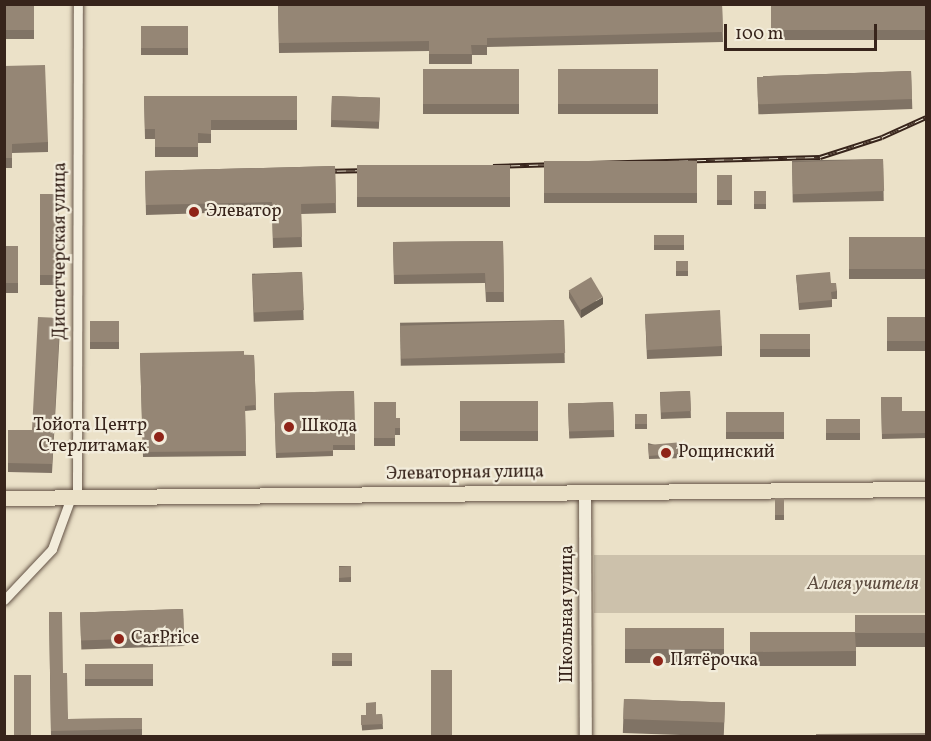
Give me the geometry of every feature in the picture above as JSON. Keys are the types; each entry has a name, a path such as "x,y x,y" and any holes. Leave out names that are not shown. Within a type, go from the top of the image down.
{"main road":[{"name":"Элеваторная улица","path":"4,498 927,489"}],"street":[{"name":"Диспетчерская улица","path":"4,600 52,549 74,497 78,4"},
{"name":"Школьная улица","path":"585,492 586,736"}],"green space":[{"name":"Аллея учителя","path":"594,555 926,555 926,613 594,613"}],"building":[{"path":"4,4 34,4 34,30 4,30"},
{"path":"278,4 722,4 723,32 487,38 487,45 471,45 472,54 429,54 429,41 279,43"},
{"path":"771,4 926,4 926,30 771,30"},
{"path":"141,26 188,26 188,48 141,48"},
{"path":"45,65 48,142 12,144 12,158 4,158 4,66"},
{"path":"423,69 519,69 519,104 423,104"},
{"path":"558,69 658,69 658,104 558,104"},
{"path":"911,71 912,99 758,104 757,76"},
{"path":"144,96 297,96 297,120 211,120 211,134 198,133 198,147 155,147 155,129 145,129"},
{"path":"332,96 380,98 379,122 331,120"},
{"path":"883,159 884,191 793,194 792,162"},
{"path":"544,161 697,161 697,193 544,193"},
{"path":"357,165 510,165 510,197 357,197"},
{"name":"Элеватор","path":"335,166 336,203 301,204 302,237 273,238 272,202 146,205 145,171"},
{"path":"717,175 732,175 732,200 717,200"},
{"path":"754,191 766,191 766,204 754,204"},
{"path":"40,194 59,194 59,275 40,275"},
{"path":"654,235 684,235 684,245 654,245"},
{"path":"849,237 926,237 926,269 849,269"},
{"path":"503,241 504,292 486,292 485,273 394,275 393,242"},
{"path":"4,246 18,246 18,283 4,283"},
{"path":"676,261 688,261 688,271 676,271"},
{"path":"302,272 304,310 254,313 252,275"},
{"path":"830,272 831,283 836,283 837,291 831,292 832,300 799,303 796,275"},
{"path":"591,277 603,297 581,310 569,290"},
{"path":"720,310 722,346 647,350 645,314"},
{"path":"38,317 60,318 52,464 8,463 8,430 32,430"},
{"path":"887,317 926,317 926,341 887,341"},
{"path":"564,320 565,353 401,359 400,326"},
{"path":"90,321 119,321 119,342 90,342"},
{"path":"760,334 810,334 810,349 760,349"},
{"path":"244,351 244,355 254,355 256,405 245,406 246,451 143,452 140,353"},
{"path":"354,391 355,445 333,445 333,451 276,453 274,393"},
{"path":"690,391 691,411 661,413 660,393"},
{"path":"881,397 902,397 902,411 927,411 927,433 882,434"},
{"path":"460,401 538,401 538,431 460,431"},
{"path":"374,402 396,402 396,418 400,418 400,428 395,428 395,438 374,438"},
{"path":"613,402 614,430 569,432 568,404"},
{"path":"726,412 784,412 784,432 726,432"},
{"path":"635,414 647,414 647,424 635,424"},
{"path":"826,419 860,419 860,433 826,433"},
{"path":"683,442 684,453 649,456 648,445"},
{"path":"775,498 784,498 784,515 775,515"},
{"path":"351,566 351,577 339,578 339,567"},
{"path":"183,609 184,637 81,641 80,613"},
{"path":"49,612 62,612 63,673 67,673 68,719 142,718 142,729 51,731"},
{"path":"855,615 927,615 927,633 855,633 856,651 750,652 750,632 855,632"},
{"path":"625,628 724,628 724,649 625,649"},
{"path":"332,653 352,653 352,661 332,661"},
{"path":"85,664 153,664 153,679 85,679"},
{"path":"431,670 452,670 452,735 431,735"},
{"path":"14,675 31,675 31,736 14,736"},
{"path":"624,699 725,703 724,723 623,719"},
{"path":"376,702 376,715 382,714 383,724 361,725 361,715 366,715 366,703"},
{"path":"927,733 927,736 816,736 816,734"}],"railway":[{"path":"589,163 820,157 882,137 926,117"},
{"path":"493,166 559,164"},
{"path":"319,171 373,170"}],"place":[{"name":"Элеватор","path":"194,212"},
{"name":"Шкода","path":"289,427"},
{"name":"Тойота Центр Стерлитамак","path":"159,437"},
{"name":"Рощинский","path":"666,453"},
{"name":"CarPrice","path":"119,639"},
{"name":"Пятёрочка","path":"658,661"}]}
